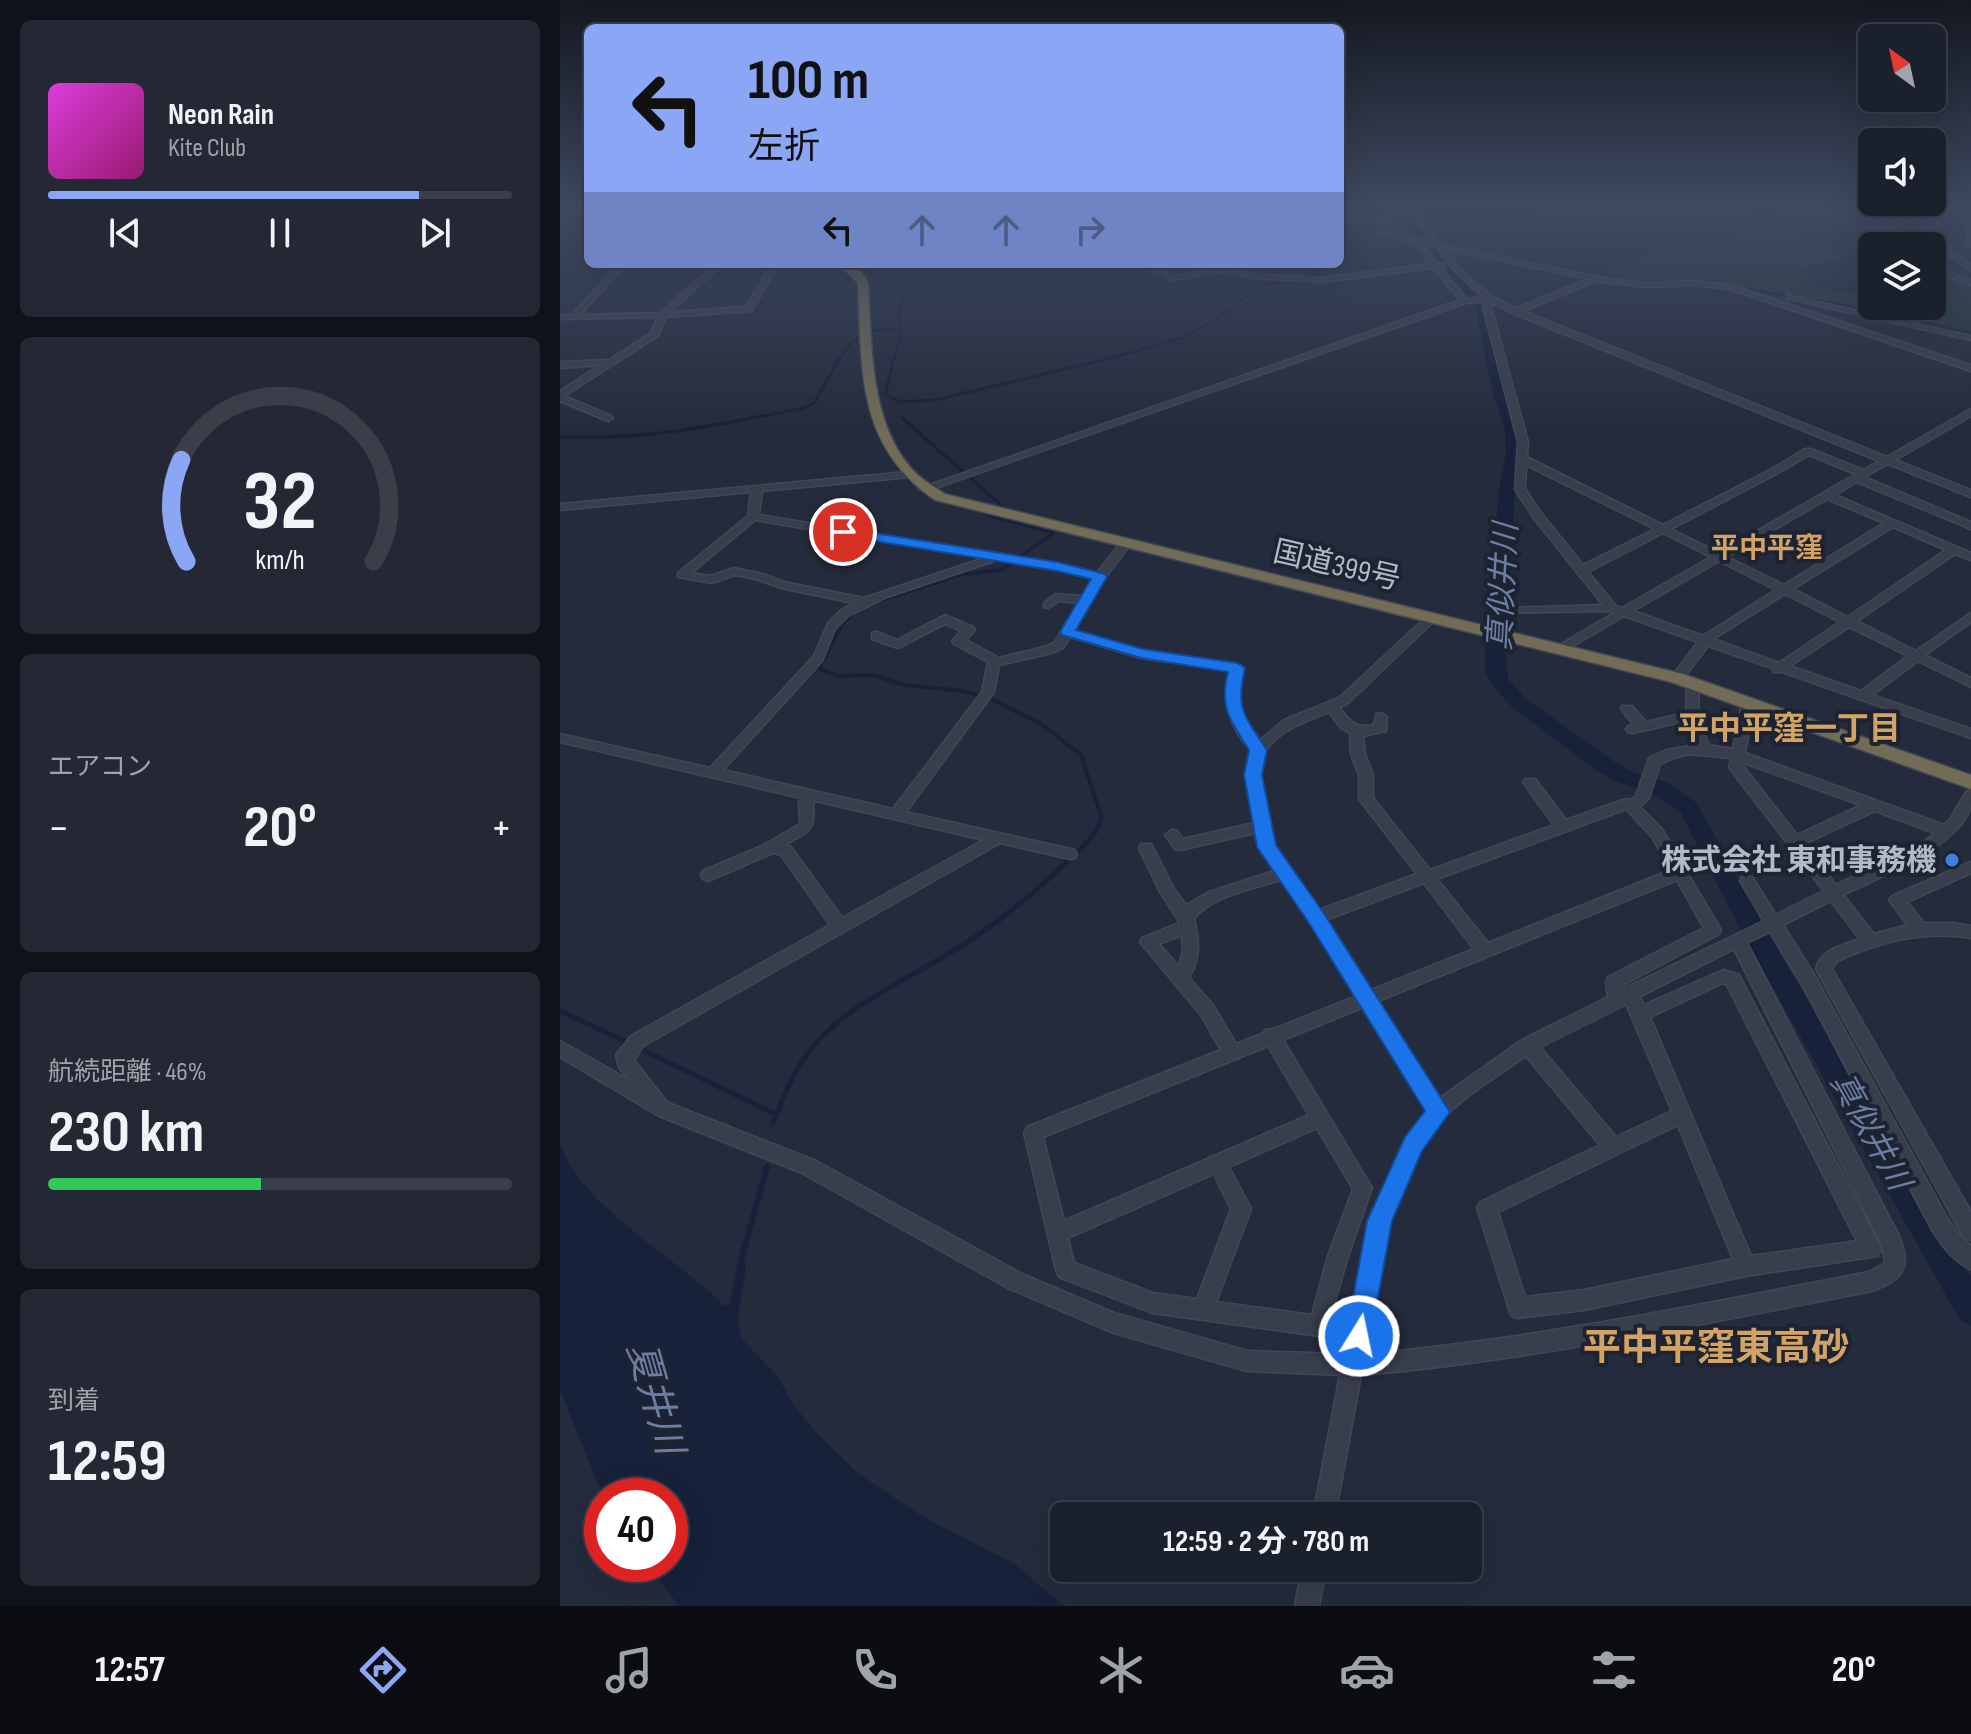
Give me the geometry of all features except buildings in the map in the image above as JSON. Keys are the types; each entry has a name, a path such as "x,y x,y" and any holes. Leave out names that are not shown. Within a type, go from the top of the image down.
{"highway":[{"name":"国道399号","path":"861,279 873,399 895,456 907,475 923,489 956,502 1685,680 1971,782"}],"street":[{"path":"574,317 608,279"},
{"path":"560,396 655,334 663,314 702,279"},
{"path":"560,317 748,309 767,279"},
{"path":"1448,279 1466,300"},
{"path":"1466,279 1486,299 1971,494"},
{"path":"1515,311 1591,279"},
{"path":"1608,279 1646,285 1694,283 1735,288 1971,368"},
{"path":"1790,297 1971,338"},
{"path":"923,489 1466,300 1486,299"},
{"path":"1486,299 1523,442 1520,489 1523,498 1616,611"},
{"path":"560,365 612,361"},
{"path":"560,396 608,418"},
{"path":"1557,650 1616,611 1971,412"},
{"path":"1583,570 1808,451 1971,526"},
{"path":"1523,459 1971,683"},
{"path":"560,507 907,475"},
{"path":"757,488 753,517 682,575 712,580 734,571 781,585 865,602"},
{"path":"1825,494 1971,557"},
{"path":"753,517 1100,577"},
{"path":"1703,748 1692,723 1685,680 1702,642 1892,523"},
{"path":"897,814 985,695 990,668 996,661 1053,649 1126,543"},
{"path":"1778,669 1954,550"},
{"path":"713,773 818,658 826,647 834,622 865,602 993,558"},
{"path":"1048,605 1056,597 1087,600"},
{"path":"1504,611 1616,611 1971,734"},
{"path":"1861,697 1971,616"},
{"path":"1432,617 1352,694 1332,707 1289,723 1258,750 1253,775 1270,855 1316,917 1439,1112"},
{"path":"876,636 898,644 945,619 969,630 958,641 996,661"},
{"path":"1067,632 1141,654 1237,668 1232,704 1244,732 1258,750"},
{"path":"1748,703 1736,767 1870,940"},
{"path":"1332,707 1347,729 1356,732 1386,723"},
{"path":"1627,709 1638,728 1677,719 1692,723"},
{"path":"1356,732 1358,754 1366,775 1366,799 1485,951"},
{"path":"560,738 1070,854"},
{"path":"1633,806 1639,802 1650,765 1660,757 1703,748 1738,755 1948,832"},
{"path":"1530,782 1563,826"},
{"path":"1327,1502 1380,1221 1414,1144 1439,1112 1472,1083 1528,1045 1921,851 1965,820 1971,795"},
{"path":"708,875 771,848 777,840 805,827 808,821 806,801 814,796"},
{"path":"1316,917 1628,803 1633,806 1657,833 1713,930 1614,982 1623,997 1640,1014 1746,1266"},
{"path":"1793,843 1874,805"},
{"path":"1172,835 1180,845 1262,826"},
{"path":"665,1110 625,1062 630,1048 1000,837"},
{"path":"771,848 786,851 841,928"},
{"path":"1146,848 1187,922 1193,941 1192,961 1180,979"},
{"path":"1921,930 1897,900 1971,867"},
{"path":"1271,1035 1363,1188 1338,1256 1319,1326 1153,1303 1066,1270 1033,1133 1231,1051 1271,1035 1365,999 1682,872"},
{"path":"1187,922 1190,908 1212,897 1286,873"},
{"path":"1747,881 1771,925 1810,983 1939,1223 1952,1242 1971,1259"},
{"path":"1187,922 1148,942 1207,1010 1231,1051"},
{"path":"1971,932 1921,930 1870,940 1831,957 1824,969 1971,1231"},
{"path":"560,1048 665,1110 809,1167 1015,1281 1114,1323 1247,1361 1353,1369 1593,1335 1872,1281 1895,1268 1892,1243 1738,941"},
{"path":"1640,1014 1723,976 1733,980 1871,1249 1746,1266 1584,1300 1518,1308 1487,1208 1681,1115"},
{"path":"1528,1045 1613,1147"},
{"path":"1057,1233 1321,1118"},
{"path":"1203,1310 1241,1209 1218,1163"},
{"path":"1307,1606 1311,1582"}],"shaded area":[{"path":"1702,279 1807,279 1804,284 1858,293 1858,307"},
{"path":"1946,279 1971,281 1971,331 1921,320 1946,320"}],"water":[{"name":"夏井川","path":"560,1141 569,1164 585,1186 631,1229 723,1305 729,1305 741,1250 746,1267 737,1322 741,1338 778,1377 794,1406 817,1433 859,1474 922,1516 1016,1565 1064,1606 679,1606 661,1582 688,1582 688,1478 596,1478 560,1390"}],"waterway":[{"path":"883,279 901,287 902,304 898,312 902,329"},
{"path":"1104,360 1182,338 1230,311 1258,285 1312,279"},
{"name":"真似井川","path":"1455,279 1482,310 1499,389 1512,430 1514,456 1507,490 1495,652 1495,671 1499,681 1519,703 1605,766 1625,777 1658,787 1689,808 1749,922 1971,1309"},
{"path":"1616,279 1621,280"},
{"path":"1633,281 1669,282"},
{"path":"1693,281 1835,303 1971,335"},
{"path":"838,360 852,342 864,333 902,329"},
{"path":"894,360 902,329"},
{"path":"560,437 654,434 804,408 814,403 840,358"},
{"path":"894,358 885,394 900,402 936,400 1111,358"},
{"path":"902,418 1001,505 998,508"},
{"path":"989,516 1053,533 1013,562"},
{"path":"875,602 962,574 1002,570 1016,560"},
{"path":"853,613 842,624 820,665 821,670 839,676 872,675 905,685 963,691 991,699 1041,724 1081,755 1101,816 1100,824"},
{"path":"773,1123 800,1065 834,1025 1004,916 1083,846 1100,822"},
{"path":"560,1011 627,1042"},
{"path":"639,1048 775,1114"},
{"path":"742,1257 767,1167"}],"place":[{"name":"株式会社 東和事務機","path":"1952,860"}],"district":[{"name":"平中平窪","path":"1767,547"},
{"name":"平中平窪一丁目","path":"1789,728"},
{"name":"平中平窪東高砂","path":"1716,1347"}],"route":[{"path":"843,532 1057,566 1100,577 1067,632 1141,654 1237,668 1231,694 1236,715 1258,750 1253,775 1266,847 1316,917 1439,1112 1403,1164 1380,1221 1359,1336"}]}
